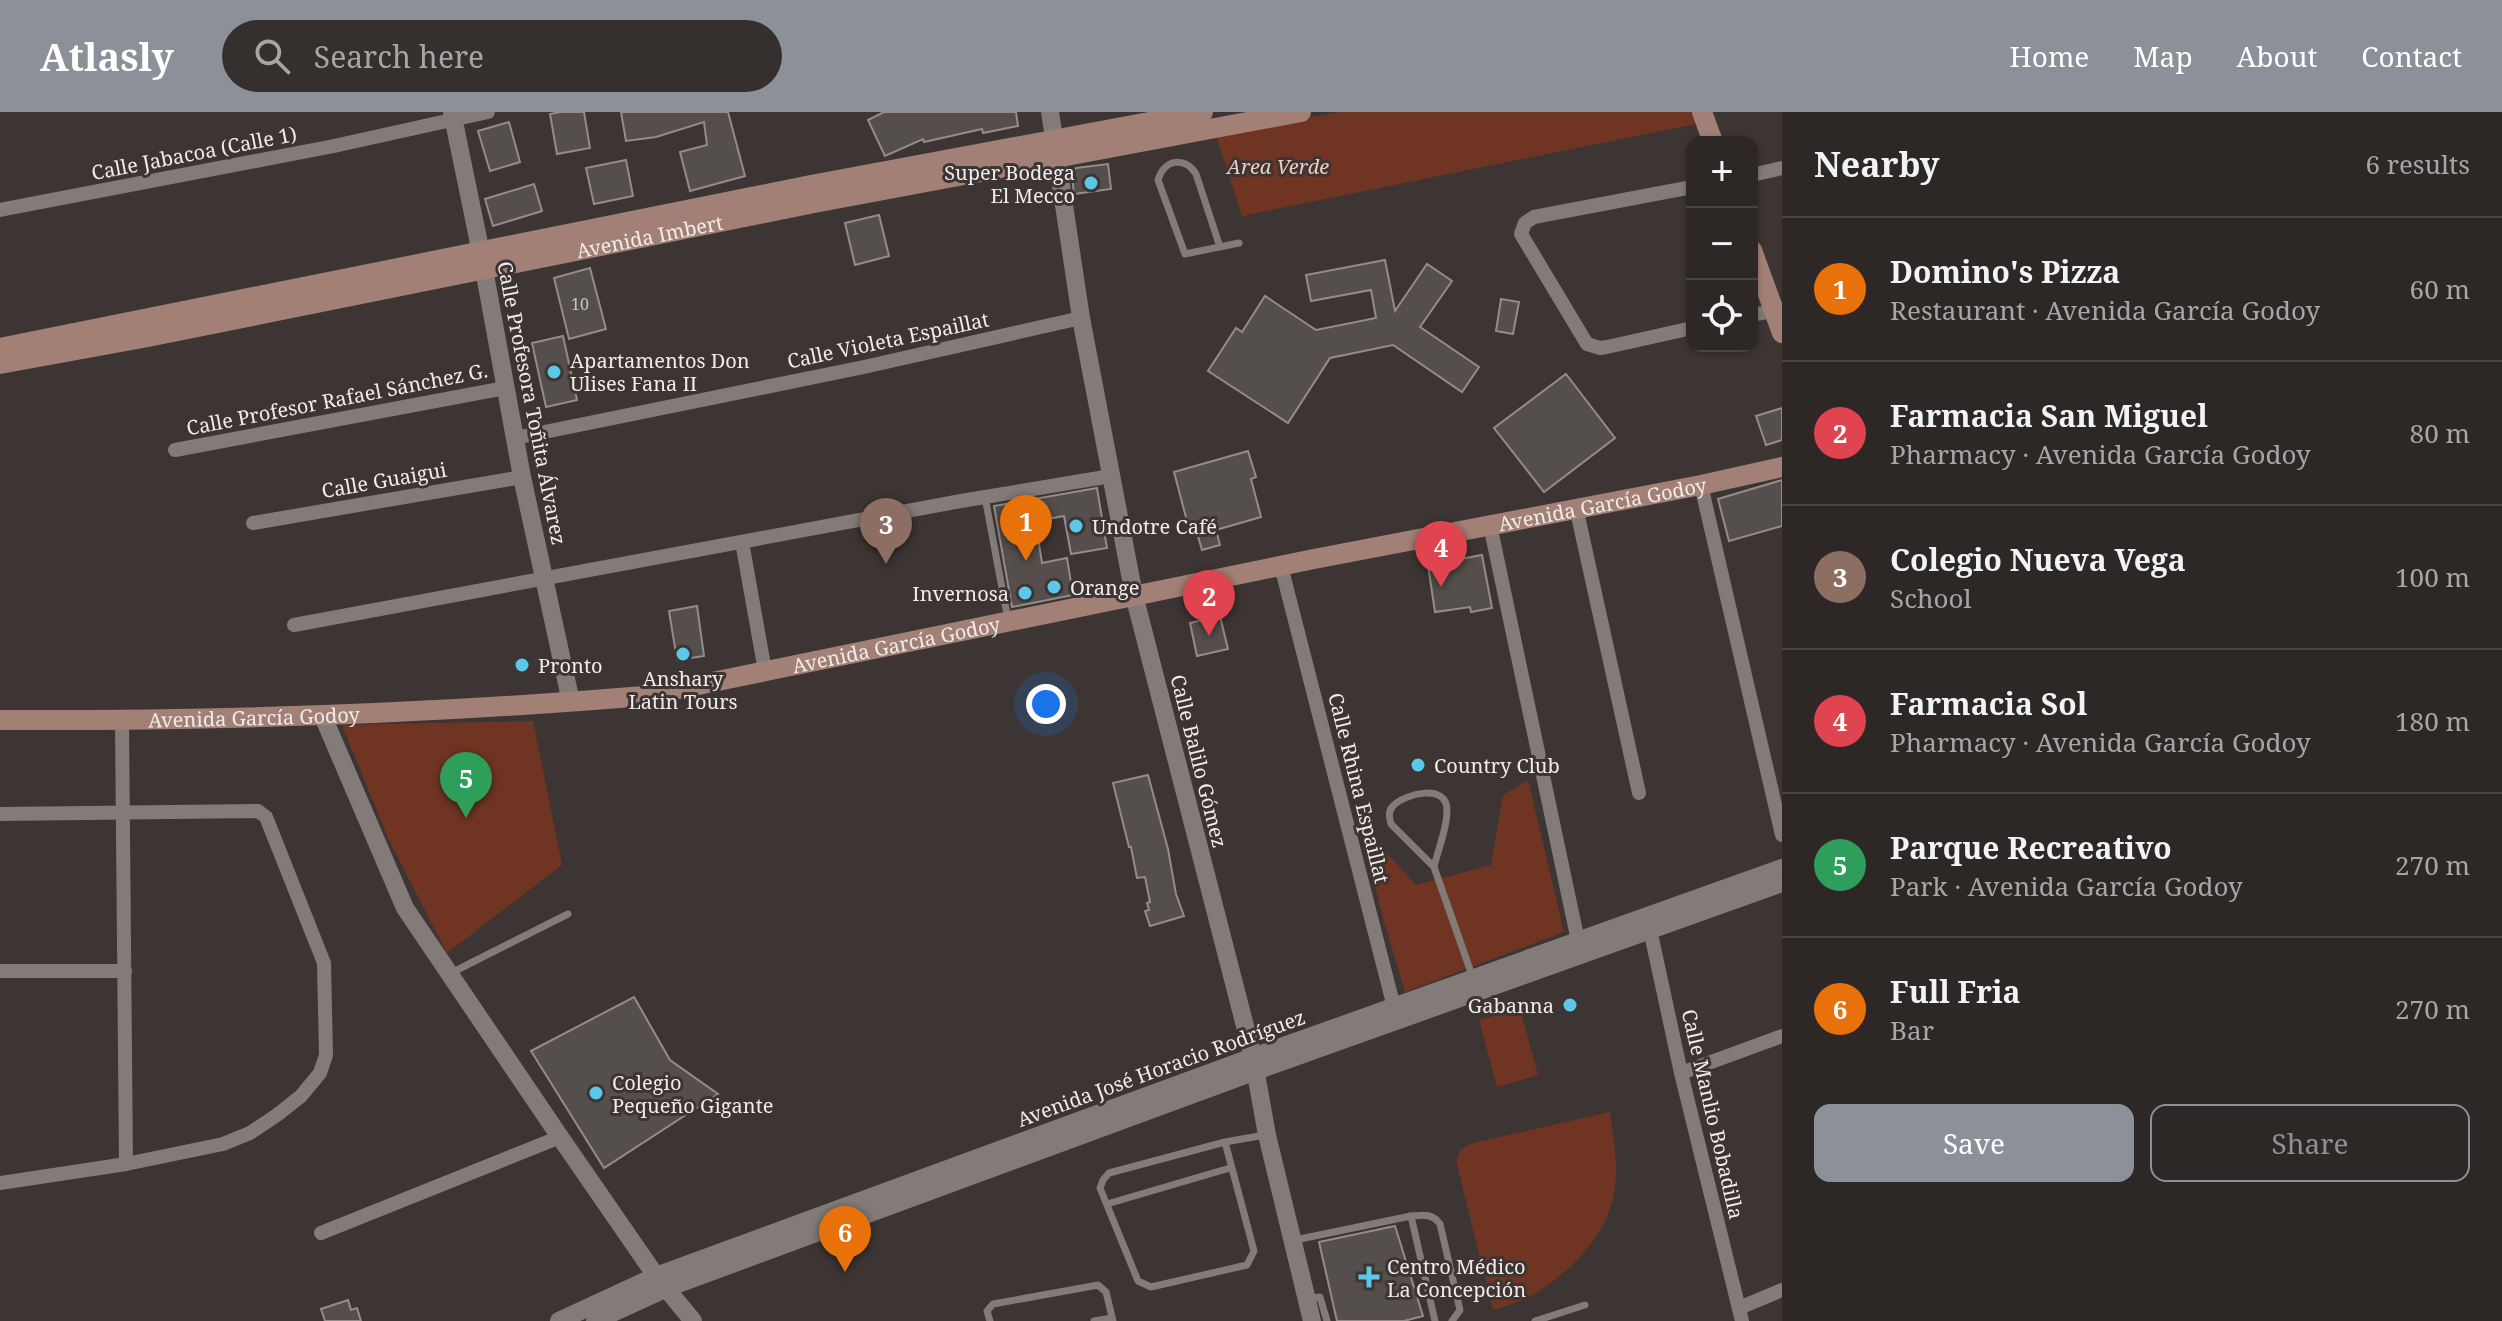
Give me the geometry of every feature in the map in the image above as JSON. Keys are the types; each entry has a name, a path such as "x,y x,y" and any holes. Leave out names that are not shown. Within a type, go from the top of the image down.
{"main road":[{"name":"Avenida Imbert","path":"1056,150 1203,112"},
{"name":"Avenida Imbert","path":"0,364 113,334 812,194 1056,150 1301,112"},
{"path":"1702,112 1711,136"},
{"path":"1758,264 1778,309 1782,333"},
{"name":"Avenida Imbert","path":"0,348 113,334"},
{"name":"Avenida García Godoy","path":"0,720 122,721 322,714 644,696 1782,467"}],"street":[{"name":"Calle Jabacoa (Calle 1)","path":"0,210 334,146 453,116 488,112"},
{"name":"Calle Balilo Gómez","path":"1050,112 1081,318 1134,595 1255,1064 1267,1135 1312,1321"},
{"name":"Calle Profesora Toñita Álvarez","path":"453,116 522,477 571,702"},
{"path":"1758,174 1782,168"},
{"path":"1686,188 1534,217 1522,226 1521,234 1587,344 1607,347 1686,329"},
{"path":"1758,314 1778,309"},
{"name":"Calle Violeta Espaillat","path":"515,438 864,367 1081,318"},
{"name":"Calle Profesor Rafael Sánchez G.","path":"175,450 505,388"},
{"path":"294,625 1111,476"},
{"name":"Calle Guaigui","path":"253,523 522,477"},
{"path":"1701,485 1782,835"},
{"path":"1576,507 1639,793"},
{"path":"1490,525 1578,941"},
{"path":"742,542 765,671"},
{"name":"Calle Rhina Espaillat","path":"1281,566 1396,1013"},
{"path":"322,714 405,908 560,1137 693,1321"},
{"path":"122,721 126,1164"},
{"path":"0,814 258,811 266,817 324,963 326,1055 320,1073 301,1096 250,1133 223,1144 126,1164 0,1183"},
{"name":"Avenida José Horacio Rodríguez","path":"1396,1013 1578,941 1649,924 1782,868"},
{"name":"Avenida José Horacio Rodríguez","path":"559,1321 1396,1013 1649,924 1782,883"},
{"name":"Calle Manlio Bobadilla","path":"1649,924 1681,1073 1740,1314"},
{"path":"0,971 125,971"},
{"path":"1681,1073 1782,1036"},
{"path":"321,1233 560,1137"},
{"name":"Avenida José Horacio Rodríguez","path":"595,1321 662,1282"},
{"path":"1740,1314 1782,1290"}],"lane":[{"path":"1220,247 1190,164 1167,165 1158,180 1185,254 1220,247 1239,243"},
{"path":"985,497 1009,623"},
{"path":"1434,867 1448,810 1444,798 1430,793 1401,800 1389,814 1391,824 1434,867 1473,980"},
{"path":"449,974 568,914"},
{"path":"1225,1142 1254,1251 1247,1265 1144,1286 1138,1281 1100,1188 1103,1180 1109,1173 1225,1142 1267,1135"},
{"path":"1107,1204 1230,1168"},
{"path":"1293,1241 1411,1216 1427,1214 1435,1217 1440,1224 1460,1310 1452,1321"},
{"path":"1411,1216 1435,1321"},
{"path":"990,1321 987,1311 993,1304 1098,1285 1106,1292 1113,1319 1094,1321"},
{"path":"1306,1299 1320,1297 1327,1321"},
{"path":"1535,1321 1585,1305"}],"green space":[{"name":"Area Verde","path":"1339,112 1692,112 1695,124 1242,216 1216,135"},
{"path":"533,721 562,865 447,953 389,840 342,725"},
{"path":"1528,780 1564,932 1405,992 1383,918 1361,825 1416,885 1491,865 1503,795"},
{"path":"1520,1009 1538,1075 1497,1087 1479,1020"},
{"path":"1610,1112 1616,1181 1612,1203 1599,1232 1579,1258 1554,1280 1528,1298 1493,1310 1456,1160 1460,1151 1469,1144"}],"building":[{"path":"584,112 590,148 557,154 550,114"},
{"path":"621,112 728,112 745,176 690,191 680,152 707,145 704,122 656,137 626,141"},
{"path":"884,112 1016,112 1018,126 983,133 982,129 924,142 923,139 885,156 868,120"},
{"path":"509,122 520,162 490,171 478,131"},
{"path":"626,160 633,196 594,204 586,168"},
{"name":"Super Bodega El Mecco","path":"1108,164 1111,189 1074,194 1072,176 1076,168"},
{"path":"534,184 542,211 493,226 485,199"},
{"path":"879,215 889,256 855,265 845,223"},
{"path":"1385,260 1395,311 1427,264 1452,281 1420,327 1479,367 1462,392 1393,345 1330,358 1288,423 1208,371 1236,328 1242,332 1265,296 1316,330 1376,318 1371,290 1311,301 1306,275"},
{"path":"590,268 606,329 569,339 554,278"},
{"path":"1501,299 1519,302 1513,334 1496,331"},
{"name":"Apartamentos Don Ulises Fana II","path":"563,336 577,400 546,407 532,343"},
{"path":"1566,374 1615,438 1544,492 1494,428"},
{"path":"1782,408 1782,440 1766,445 1756,416"},
{"path":"1248,451 1256,477 1251,479 1261,517 1216,530 1220,545 1202,550 1194,523 1188,525 1174,472"},
{"path":"1782,480 1782,526 1729,541 1718,499"},
{"path":"1097,488 1107,548 1071,554 1064,516 1048,519 1037,532 1042,563 1067,558 1073,595 1012,607 994,506"},
{"path":"1482,555 1492,608 1471,612 1470,607 1435,612 1428,565"},
{"path":"697,606 704,656 677,660 669,611"},
{"path":"1220,616 1228,649 1197,656 1190,623"},
{"path":"1148,775 1184,916 1150,926 1145,911 1149,910 1147,903 1150,902 1145,877 1137,878 1113,783"},
{"name":"Colegio Pequeño Gigante","path":"634,997 670,1060 718,1094 604,1168 531,1051"},
{"name":"Centro Médico La Concepción","path":"1395,1226 1423,1316 1404,1321 1337,1321 1319,1242"},
{"path":"348,1300 351,1310 357,1308 361,1321 325,1321 321,1309"}],"place":[{"name":"Super Bodega El Mecco","path":"1091,183"},
{"name":"Apartamentos Don Ulises Fana II","path":"554,372"},
{"name":"Undotre Café","path":"1076,526"},
{"name":"Domino's Pizza","path":"1026,561"},
{"name":"Colegio Nueva Vega","path":"886,564"},
{"name":"Orange","path":"1054,587"},
{"name":"Farmacia Sol","path":"1441,587"},
{"name":"Invernosa","path":"1025,593"},
{"name":"Farmacia San Miguel","path":"1209,636"},
{"name":"Anshary Latin Tours","path":"683,654"},
{"name":"Pronto","path":"522,665"},
{"name":"Country Club","path":"1418,765"},
{"name":"Parque Recreativo","path":"466,818"},
{"name":"Gabanna","path":"1570,1005"},
{"name":"Colegio Pequeño Gigante","path":"596,1093"},
{"name":"Full Fria","path":"845,1272"},
{"name":"Centro Médico La Concepción","path":"1369,1277"}]}
